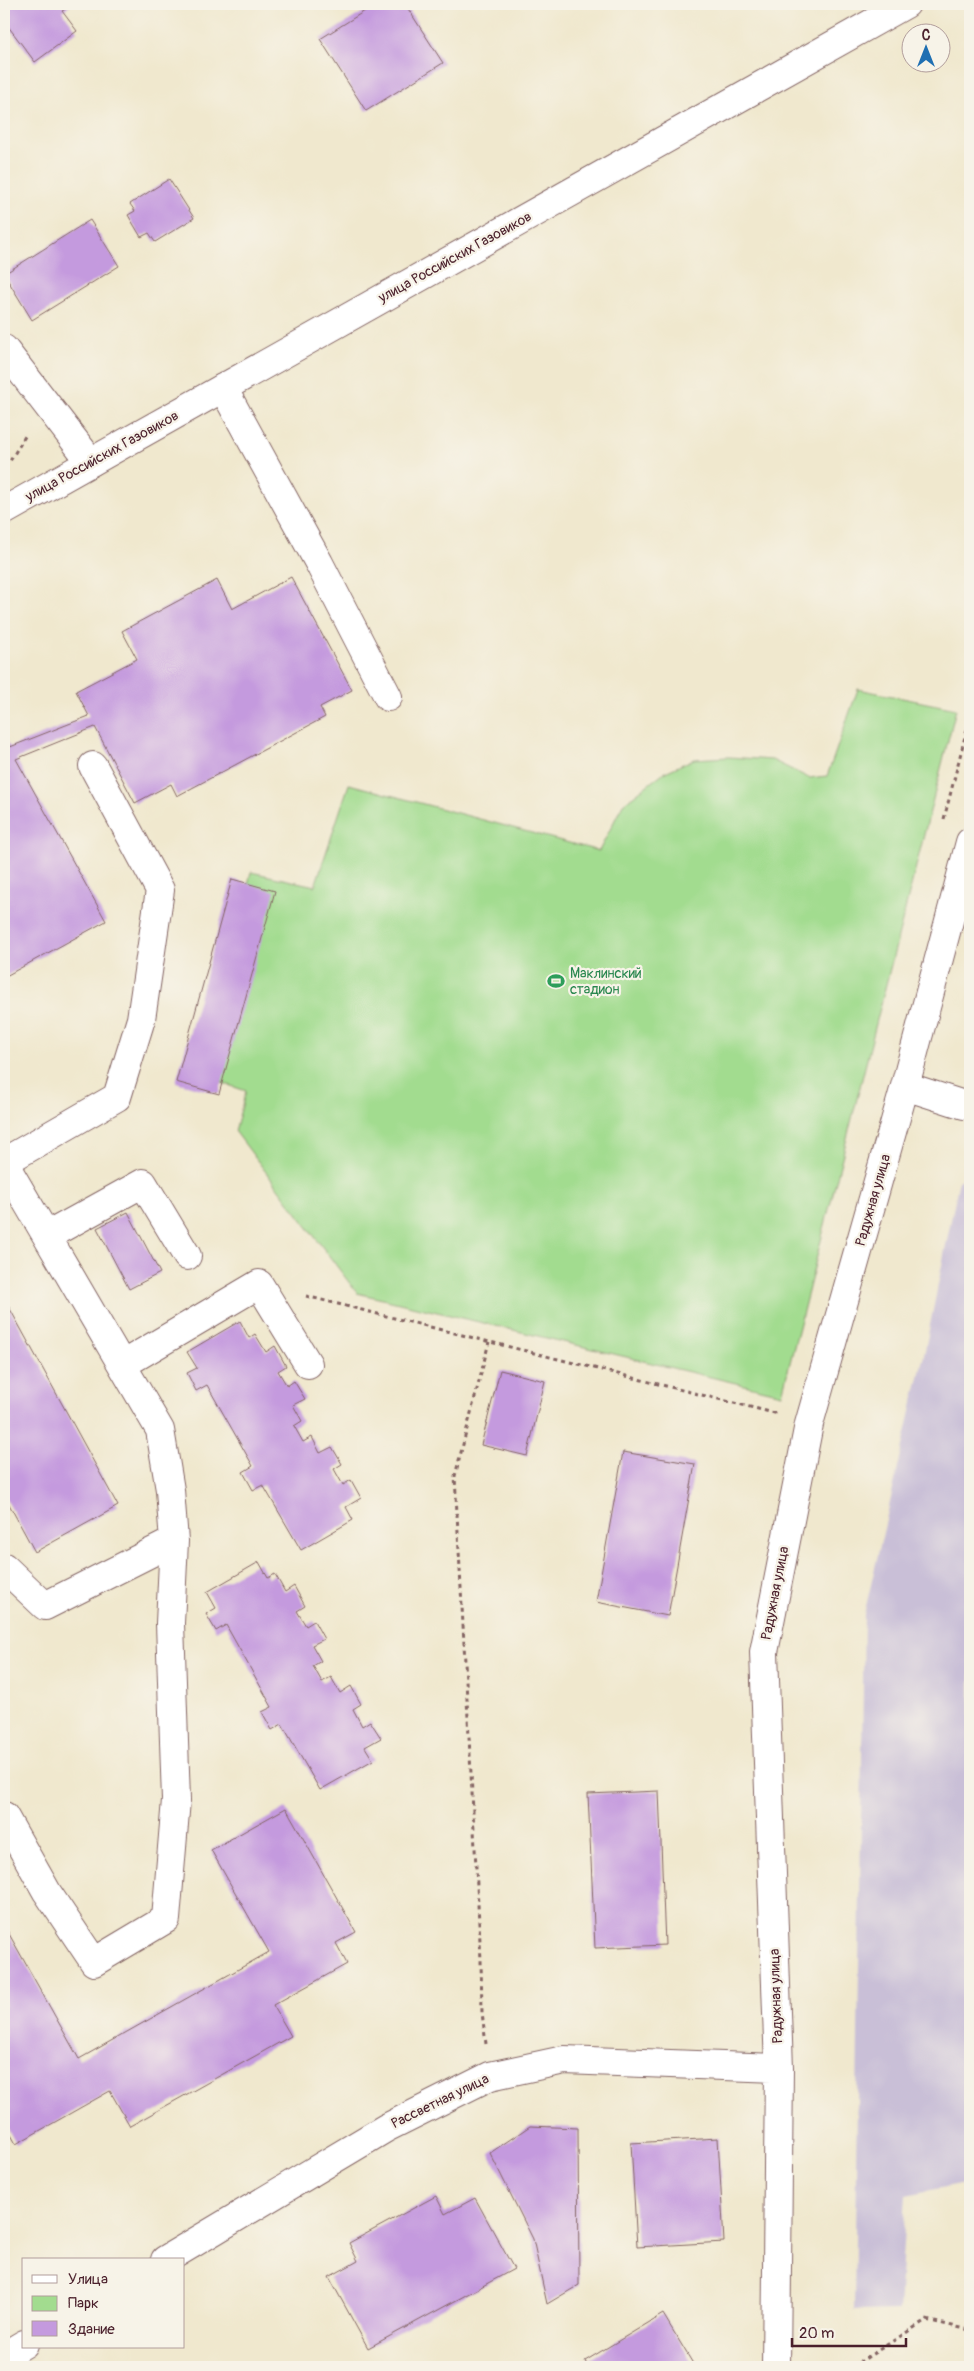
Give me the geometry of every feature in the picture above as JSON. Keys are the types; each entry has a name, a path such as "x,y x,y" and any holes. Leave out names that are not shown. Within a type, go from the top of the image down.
{"street":[{"name":"улица Российских Газовиков","path":"4,510 906,4"},
{"path":"4,349 91,462"},
{"path":"223,388 319,563 388,698"},
{"path":"4,1816 47,1892 94,1962 166,1919 176,1800 170,1623 174,1541 170,1490 160,1430 4,1163 117,1098 140,1019 160,890 93,766"},
{"name":"Радужная улица","path":"776,2367 779,2068 764,1652 809,1424 905,1086 970,842"},
{"path":"905,1086 964,1105 970,1104"},
{"path":"47,1236 143,1183 187,1256"},
{"path":"122,1364 259,1284 308,1364"},
{"path":"4,1568 45,1606 174,1541"},
{"name":"Рассветная улица","path":"168,2258 386,2128 490,2076 564,2060 779,2068"},
{"path":"4,2356 22,2345"}],"path":[{"path":"259,1284 784,1416"},
{"path":"488,1342 455,1476 481,1960 482,2012 490,2076"},
{"path":"852,2367 926,2320 970,2330"}],"shaded area":[{"path":"970,1178 970,2182 906,2195 899,2310 854,2311 864,1615 924,1355 959,1180"}],"green space":[{"name":"Маклинский стадион","path":"858,689 956,709 782,1394 357,1293 235,1131 246,1091 202,1076 251,872 315,886 349,784 599,851 623,804 663,773 694,759 729,757 772,760 809,778 827,776"}],"building":[{"path":"4,4 73,4 62,11 77,31 35,62 4,21"},
{"path":"376,4 405,4 443,63 366,111 320,39"},
{"path":"169,179 194,218 155,242 149,233 141,237 128,215 135,211 130,204"},
{"path":"90,220 119,266 32,320 4,274"},
{"path":"291,577 352,690 320,707 325,717 177,796 171,784 135,803 95,727 16,759 106,921 4,977 4,736 10,747 89,716 76,691 137,659 122,631 217,580 232,609"},
{"path":"232,879 275,891 219,1094 176,1082"},
{"path":"128,1212 160,1273 129,1289 97,1228"},
{"path":"4,1298 118,1506 35,1552 4,1495"},
{"path":"240,1321 249,1338 255,1334 266,1352 275,1346 286,1366 278,1371 287,1386 294,1381 305,1399 293,1405 302,1421 294,1426 303,1442 312,1437 320,1453 332,1447 342,1464 334,1469 343,1485 351,1480 361,1498 346,1507 353,1520 301,1550 263,1485 253,1490 243,1472 253,1466 207,1385 196,1391 187,1373 197,1368 187,1352"},
{"path":"500,1370 545,1381 527,1456 481,1445"},
{"path":"623,1452 695,1464 668,1616 596,1602"},
{"path":"259,1562 268,1578 275,1574 285,1592 294,1586 305,1606 297,1611 306,1626 314,1621 324,1639 312,1645 321,1661 313,1666 322,1682 331,1677 340,1693 351,1686 361,1704 353,1709 362,1726 370,1721 381,1738 365,1747 373,1760 320,1790 282,1724 272,1730 262,1712 272,1707 226,1625 216,1631 206,1614 216,1608 207,1592"},
{"path":"659,1791 665,1945 595,1948 588,1794"},
{"path":"286,1808 356,1932 336,1943 347,1964 273,2005 291,2036 130,2126 110,2091 16,2144 4,2122 4,1925 79,2059 269,1952 211,1850"},
{"path":"530,2126 578,2128 579,2285 547,2304 533,2239 490,2153"},
{"path":"718,2138 724,2242 637,2247 631,2143"},
{"path":"436,2196 445,2214 475,2198 514,2269 368,2348 329,2277 358,2261 349,2243"},
{"path":"663,2314 695,2367 588,2367 585,2361"}],"place":[{"name":"Маклинский стадион","path":"556,981"}]}
